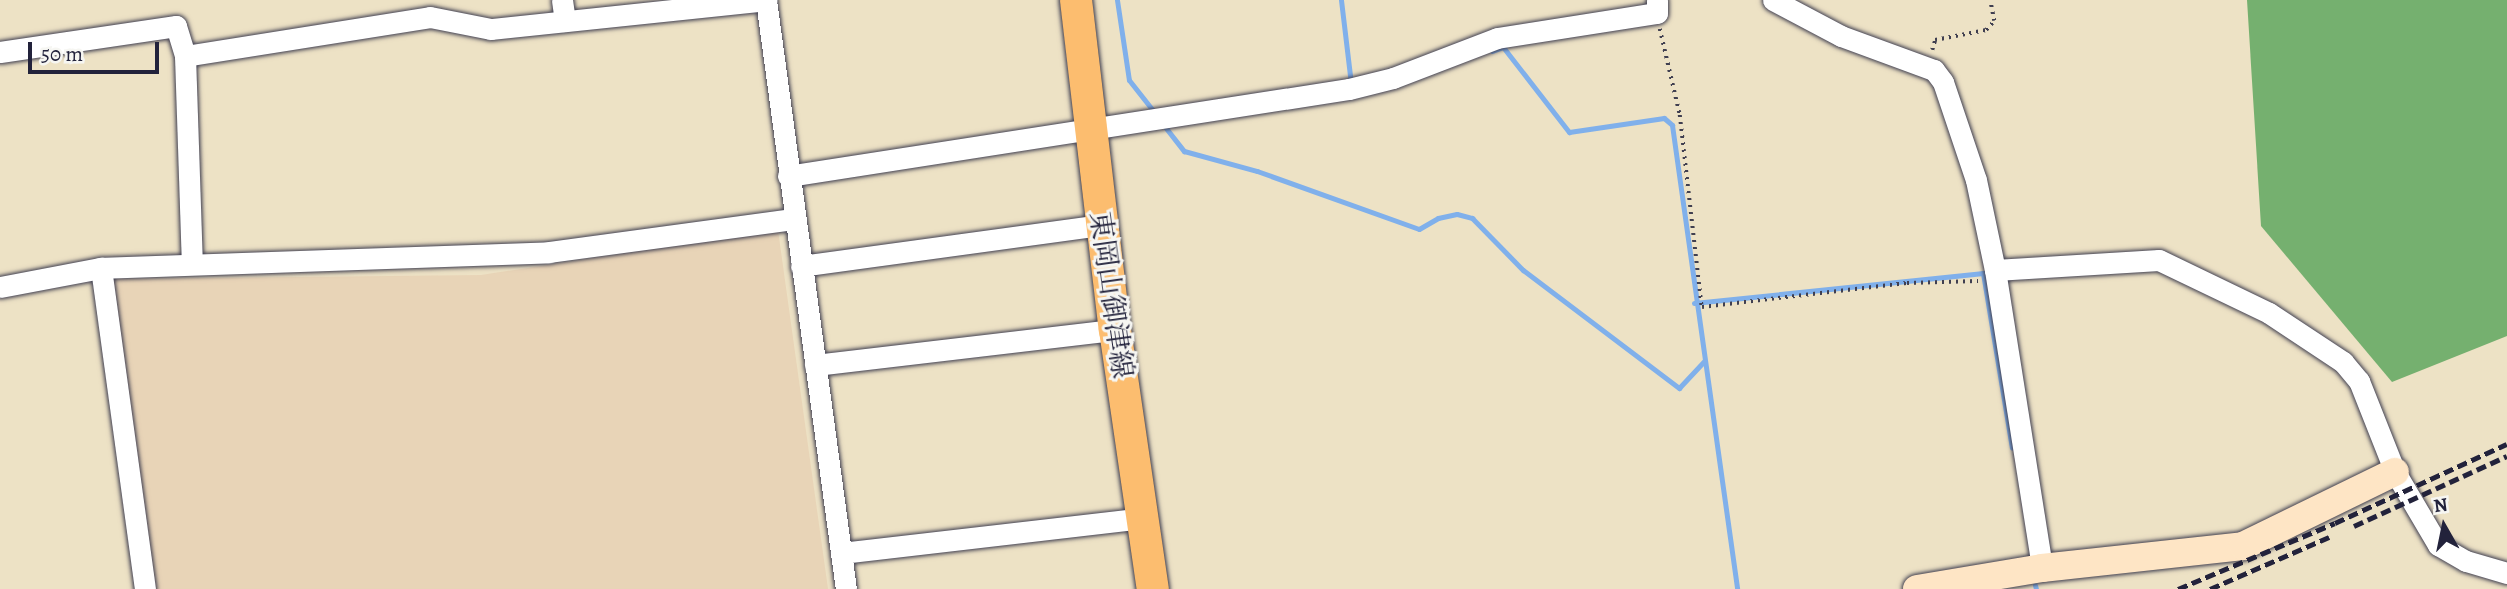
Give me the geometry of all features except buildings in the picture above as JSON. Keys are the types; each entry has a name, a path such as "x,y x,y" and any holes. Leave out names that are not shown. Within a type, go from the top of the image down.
{"main road":[{"name":"東岡山御津線","path":"1076,0 1115,330 1153,589"}],"street":[{"path":"185,56 429,17 491,29 563,10 671,13 766,0 792,219 846,589"},
{"path":"1773,0 1841,36 1934,70 1943,82 1976,180 1995,275 2042,568"},
{"path":"789,176 1090,127 1221,111 1355,87 1497,38 1657,7"},
{"path":"0,52 176,26 185,56 192,264"},
{"path":"0,287 101,268 495,256 792,219"},
{"path":"800,266 1102,225"},
{"path":"1995,275 2159,260 2195,274 2269,313 2343,362 2359,381 2395,472 2438,545 2466,561 2507,573"},
{"path":"101,268 145,589"},
{"path":"815,365 1115,330"},
{"path":"1917,589 2042,568 2244,546 2395,472"},
{"path":"841,552 1143,518"}],"path":[{"path":"1934,70 1931,43 1986,30 1994,21 1990,0"},
{"path":"1657,7 1680,115 1702,307 1995,275"}],"shaded area":[{"path":"778,230 828,589 155,589 112,279 481,275"}],"green space":[{"path":"2247,0 2507,0 2507,336 2392,382 2261,226"}],"waterway":[{"path":"1117,0 1129,80 1155,113"},
{"path":"1341,0 1351,84"},
{"path":"1492,51 1503,47 1569,132 1664,118 1672,125 1737,589"},
{"path":"1162,123 1184,151 1257,171 1419,229 1438,218 1457,214 1472,218 1523,270 1679,388 1704,361"},
{"path":"1694,303 1983,273 2012,448"},
{"path":"2035,585 2036,589"}],"railway":[{"path":"2178,589 2335,523 2507,444"},
{"path":"2354,526 2507,456"},
{"path":"2210,589 2329,537"}]}
